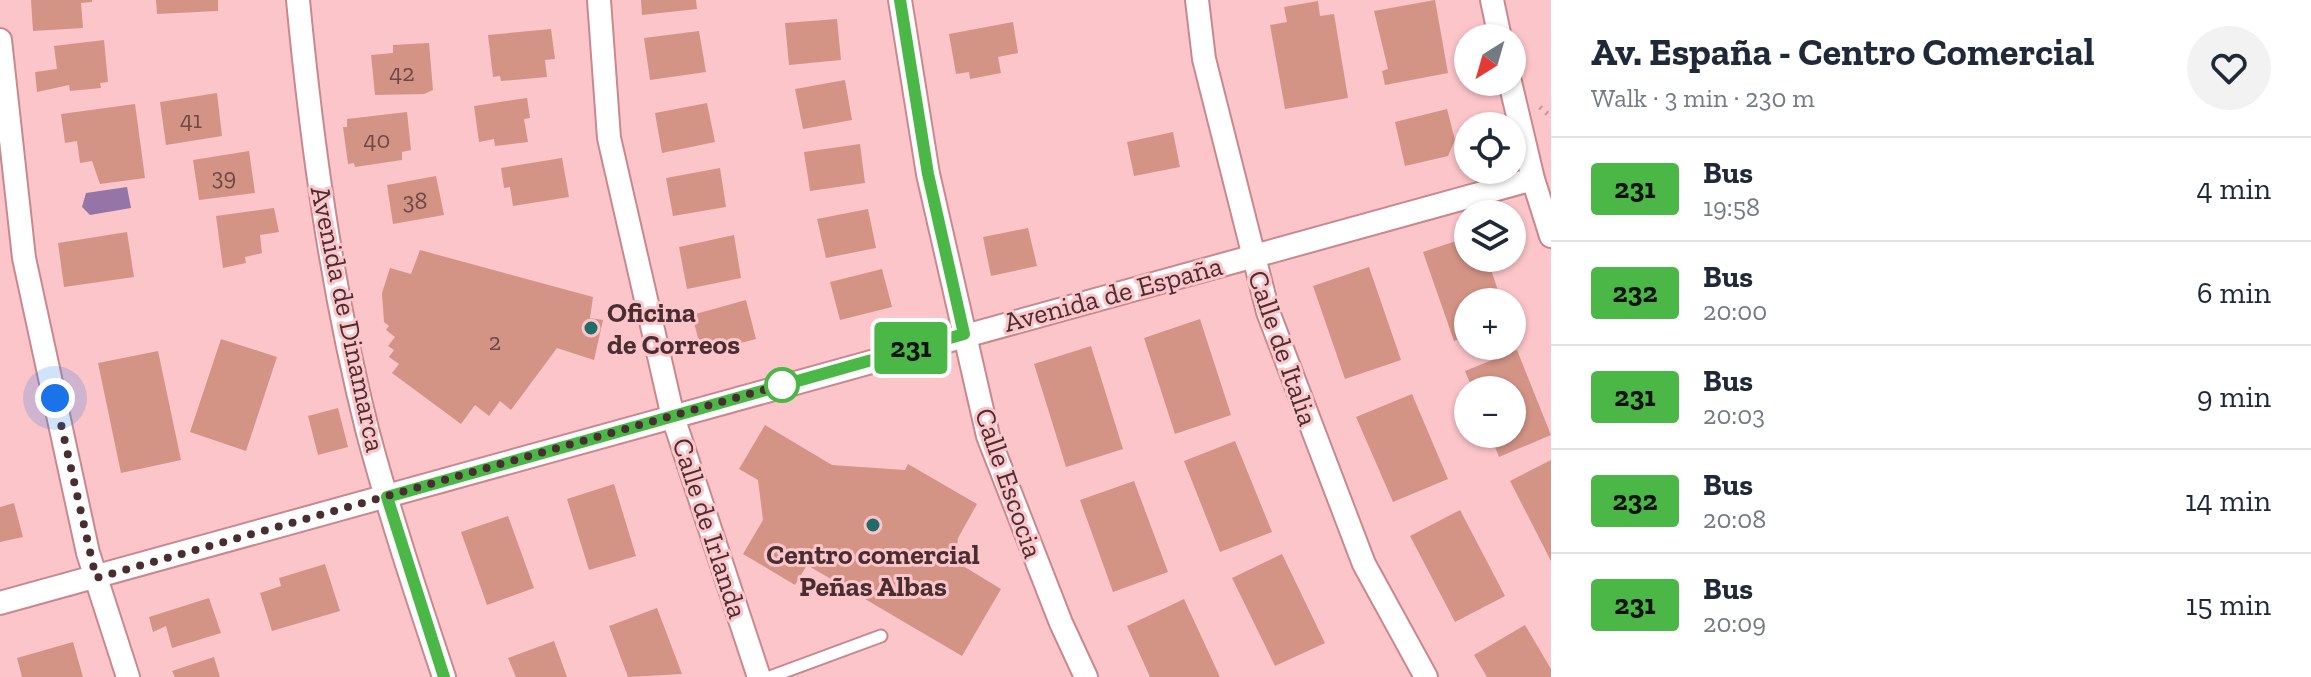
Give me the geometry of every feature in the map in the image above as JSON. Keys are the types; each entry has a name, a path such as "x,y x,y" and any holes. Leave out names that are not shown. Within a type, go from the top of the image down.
{"street":[{"name":"Avenida de Dinamarca","path":"298,0 310,129 340,309 387,497 444,677"},
{"name":"Calle de Irlanda","path":"599,0 609,138 673,417 759,677"},
{"name":"Calle Escocia","path":"900,0 928,174 988,436 1061,623 1086,677"},
{"name":"Calle de Italia","path":"1197,0 1204,59 1252,255 1302,408 1364,564 1426,677"},
{"path":"1492,0 1497,24"},
{"path":"0,40 24,258 96,578 128,677"},
{"path":"1513,96 1533,179 1551,236"},
{"name":"Avenida de España","path":"0,603 1533,179"}],"lane":[{"path":"770,677 881,636"}],"shaded area":[{"path":"127,187 131,208 90,215 82,207 86,193"}],"building":[{"path":"31,0 92,2 81,3 83,28 33,31"},
{"path":"156,0 218,0 218,11 157,14"},
{"path":"641,0 696,0 697,9 642,15"},
{"path":"1435,0 1448,73 1385,85 1382,71 1388,69 1374,11"},
{"path":"1318,1 1320,16 1334,14 1348,98 1285,109 1270,25 1287,22 1284,7"},
{"path":"837,19 841,60 789,65 785,23"},
{"path":"1013,22 1018,53 998,57 1001,73 970,79 969,72 956,74 949,34"},
{"path":"551,29 555,59 545,60 547,77 501,81 500,76 493,77 488,35"},
{"path":"699,31 706,72 650,80 644,38"},
{"path":"104,40 108,82 100,83 101,88 70,91 69,85 37,92 35,72 57,69 54,46"},
{"path":"429,43 433,90 424,94 375,95 371,55 393,53 393,45"},
{"path":"845,80 852,120 803,129 795,89"},
{"path":"217,93 222,136 166,145 160,102"},
{"path":"527,98 530,118 524,119 528,142 495,146 494,139 479,142 474,106"},
{"path":"707,103 715,142 662,153 655,113"},
{"path":"135,104 145,178 100,184 92,161 80,163 77,141 65,143 61,114"},
{"path":"1447,109 1454,136 1448,156 1405,166 1395,122"},
{"path":"407,112 411,150 402,152 402,160 355,167 354,163 348,164 343,127 347,127 347,119"},
{"path":"1173,132 1180,167 1134,176 1127,142"},
{"path":"860,144 865,183 810,191 804,152"},
{"path":"249,151 255,193 199,200 193,160"},
{"path":"562,158 569,197 513,206 510,187 504,188 501,168"},
{"path":"720,168 726,207 673,216 666,178"},
{"path":"436,176 444,215 393,224 387,185"},
{"path":"274,208 279,232 260,235 262,253 245,257 246,263 223,268 216,216"},
{"path":"868,209 876,248 826,258 817,219"},
{"path":"1028,228 1037,266 991,276 983,237"},
{"path":"127,232 134,277 64,287 58,243"},
{"path":"734,235 741,278 687,289 679,247"},
{"path":"1454,242 1454,272 1492,272 1497,288 1454,288 1454,341 1423,252"},
{"path":"420,250 593,297 590,318 603,320 594,360 557,348 511,410 500,401 489,416 475,405 461,424 392,373 399,364 389,357 394,350 388,346 395,337 386,330 389,326 384,322 382,293 390,268 411,274"},
{"path":"1369,267 1401,360 1345,379 1313,286"},
{"path":"882,269 892,307 840,320 830,282"},
{"path":"746,300 756,339 702,353 692,315"},
{"path":"1200,319 1231,415 1175,434 1144,338"},
{"path":"221,339 277,357 246,451 190,432"},
{"path":"1091,346 1123,449 1066,467 1034,364"},
{"path":"158,351 181,460 121,473 98,363"},
{"path":"1492,360 1521,360 1551,435 1526,446 1526,376 1467,376 1465,371"},
{"path":"1412,394 1448,479 1393,502 1356,417"},
{"path":"338,408 348,447 318,455 308,416"},
{"path":"765,425 832,465 905,470 908,464 977,504 958,538 955,561 1001,589 962,656 807,565 795,585 743,554 763,520 758,480 739,469"},
{"path":"1235,441 1272,532 1220,552 1184,461"},
{"path":"1495,448 1520,448 1499,457"},
{"path":"1551,460 1551,561 1510,481"},
{"path":"1134,481 1168,572 1113,592 1080,500"},
{"path":"614,484 636,556 589,570 567,499"},
{"path":"14,503 23,537 0,542 0,507"},
{"path":"1460,510 1505,596 1455,622 1410,536"},
{"path":"508,516 534,588 487,605 461,532"},
{"path":"1282,554 1325,643 1275,666 1232,578"},
{"path":"325,564 340,611 272,631 260,593 281,586 279,578"},
{"path":"209,598 221,633 172,648 166,626 153,632 149,617"},
{"path":"1184,599 1220,677 1150,677 1127,626"},
{"path":"657,608 682,674 628,677 609,626"},
{"path":"1525,625 1551,669 1551,677 1487,677 1474,655"},
{"path":"554,641 567,677 516,677 508,658"},
{"path":"73,642 83,677 22,677 17,658"},
{"path":"214,657 220,677 175,677 172,671"}],"bus line":[{"name":"231","path":"444,677 387,497 964,334 928,174 910,78 900,0"}],"place":[{"name":"Oficina de Correos","path":"591,328"},
{"name":"Centro comercial Peñas Albas","path":"873,525"}],"route":[{"path":"55,398 96,578 785,384 782,385"}]}
